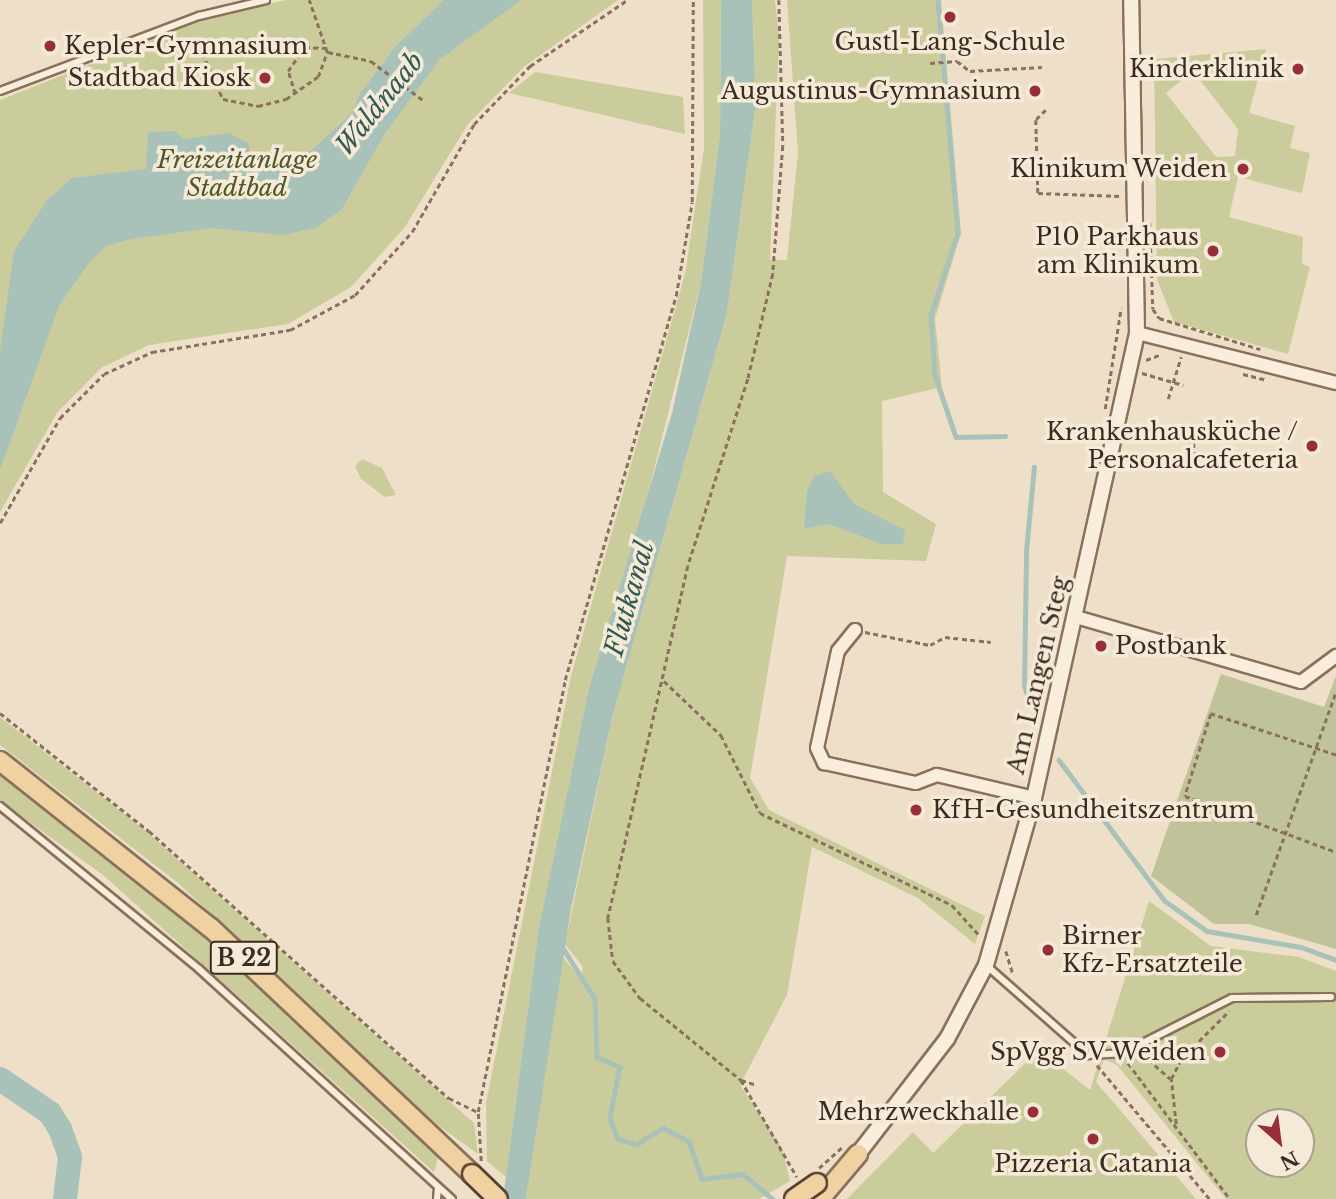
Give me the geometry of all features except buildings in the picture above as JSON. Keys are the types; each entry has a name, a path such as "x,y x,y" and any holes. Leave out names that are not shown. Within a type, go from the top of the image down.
{"main road":[{"name":"B 22","path":"0,761 211,928 477,1168 498,1199"},
{"path":"794,1199 815,1186 853,1147"}],"street":[{"name":"Am Langen Steg","path":"853,1147 947,1039 986,965 1034,797 1137,332 1144,201 1131,0"},
{"path":"1137,332 1336,383"},
{"path":"1076,617 1301,682 1336,656"},
{"path":"855,630 838,651 817,748 824,763 916,783 937,775 1034,797"}],"lane":[{"path":"0,91 199,16 266,0"},
{"path":"0,806 199,969 452,1199"},
{"path":"986,965 1088,1055 1123,1054 1239,998 1331,997"},
{"path":"437,1199 438,1187"}],"path":[{"path":"225,40 199,45 223,99 258,106 295,94 318,76 326,50 309,0"},
{"path":"0,523 60,418 104,374 152,352 290,330 355,295 412,232 474,124 530,66 626,0"},
{"path":"477,1168 478,1112 572,651 676,296 692,202 693,0"},
{"path":"779,0 783,146 773,274 748,379 688,566 608,918 613,961 640,998 741,1080 815,1186 853,1147"},
{"path":"295,94 288,71 305,47 371,61 423,100"},
{"path":"202,52 208,50"},
{"path":"932,63 953,62 970,71 1042,67"},
{"path":"1046,110 1036,120 1038,193 1144,201 1153,309 1159,318 1268,351"},
{"path":"1104,414 1123,293"},
{"path":"1168,399 1185,344"},
{"path":"1129,369 1183,385"},
{"path":"1161,434 1194,443 1194,453"},
{"path":"855,630 930,645 945,636 992,642"},
{"path":"664,680 721,735 760,813 952,905 982,938"},
{"path":"1256,915 1336,692"},
{"path":"0,713 170,849 449,1098 478,1112"},
{"path":"1336,755 1211,714 1185,796 1336,852"},
{"path":"980,948 987,926"},
{"path":"1177,1127 1171,1079 1181,1059 1239,998"},
{"path":"1134,1047 1171,1079"},
{"path":"1123,1054 1230,1199"},
{"path":"1088,1055 1210,1199"},
{"path":"741,1080 754,1084"}],"green space":[{"name":"Freizeitanlage Stadtbad","path":"286,0 618,0 525,66 468,124 405,227 351,287 288,324 149,345 101,368 57,413 0,512 0,100 202,20"},
{"path":"703,0 721,0 720,134 701,282 538,933 506,1177 487,1161 486,1103 571,676 685,274 704,148"},
{"path":"752,0 775,0 779,38 770,260 787,260 798,153 787,0 941,0 961,233 935,319 942,387 882,401 883,492 936,524 926,561 787,556 750,778 769,810 985,916 975,944 918,898 812,847 787,995 740,1085 782,1148 790,1181 759,1199 526,1199 563,957 581,980 583,967 565,944 612,718 727,313 756,103"},
{"path":"1266,49 1249,113 1295,126 1290,148 1310,153 1302,193 1238,177 1229,217 1303,237 1302,264 1310,267 1288,354 1174,322 1157,279 1154,59","holes":["1193,71 1238,129 1235,156 1216,157 1166,93"]},
{"path":"535,72 683,97 685,134 509,93"},
{"path":"362,459 382,468 396,495 385,497 361,479 355,466"},
{"path":"1221,674 1324,707 1336,676 1336,949 1249,924 1214,924 1151,876"},
{"path":"0,717 145,830 474,1123 478,1154 435,1123 178,883 0,745"},
{"path":"0,775 184,917 439,1155 434,1172 103,875 0,801"},
{"name":"SpVgg SV Weiden","path":"1149,901 1211,946 1299,957 1336,971 1336,1199 1226,1199 1117,1065 1104,1059 1096,1082 1196,1199 847,1199 913,1132 933,1153 1039,1050 1090,1090"}],"water":[{"path":"444,0 521,0 439,60 384,135 342,209 316,228 283,235 211,228 131,239 106,246 88,264 59,306 0,470 0,351 14,251 47,200 72,178 146,169 148,132 175,131 184,139 229,133 248,143 254,171 302,159 354,111 359,95 396,46"},
{"name":"Flutkanal","path":"721,0 752,0 756,103 727,313 612,718 571,909 526,1199 503,1199 538,933 589,689 672,413 701,282 720,134"},
{"path":"830,471 854,504 905,530 903,544 881,544 829,524 804,529 807,491 814,476"}],"waterway":[{"path":"938,0 958,233 931,315 935,375 956,437 1005,436"},
{"path":"1030,706 1024,685 1026,551 1034,467"},
{"path":"1059,760 1164,900 1207,931 1301,947 1336,960"},
{"path":"563,948 595,999 597,1057 620,1067 610,1118 618,1139 637,1144 663,1128 689,1141 702,1179 743,1174 773,1199"},
{"name":"Waldnaab","path":"0,1079 50,1113 60,1129 70,1157 65,1199"}],"place":[{"name":"Gustl-Lang-Schule","path":"950,17"},
{"name":"Kepler-Gymnasium","path":"50,46"},
{"name":"Kinderklinik","path":"1298,69"},
{"name":"Stadtbad Kiosk","path":"265,78"},
{"name":"Augustinus-Gymnasium","path":"1035,91"},
{"name":"Klinikum Weiden","path":"1243,169"},
{"name":"P10 Parkhaus am Klinikum","path":"1213,251"},
{"name":"Krankenhausküche / Personalcafeteria","path":"1312,446"},
{"name":"Postbank","path":"1101,646"},
{"name":"KfH-Gesundheitszentrum","path":"916,810"},
{"name":"Birner Kfz-Ersatzteile","path":"1048,950"},
{"name":"SpVgg SV Weiden","path":"1220,1052"},
{"name":"Mehrzweckhalle","path":"1033,1112"},
{"name":"Pizzeria Catania","path":"1093,1139"}]}
